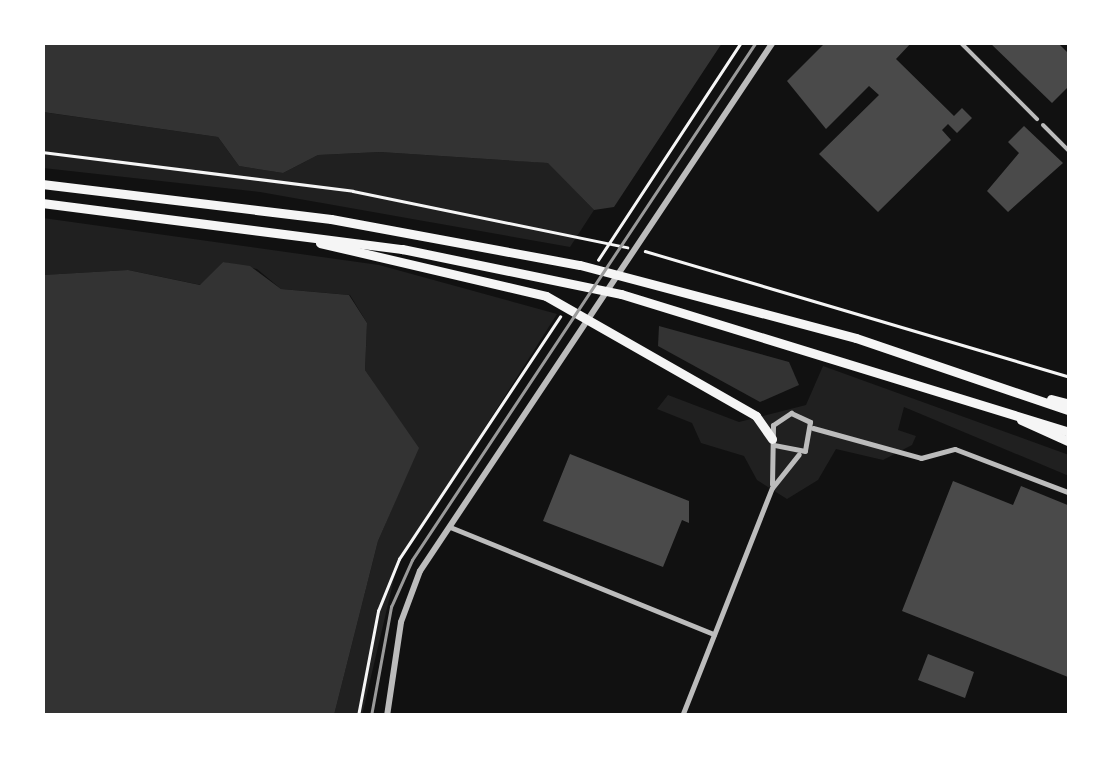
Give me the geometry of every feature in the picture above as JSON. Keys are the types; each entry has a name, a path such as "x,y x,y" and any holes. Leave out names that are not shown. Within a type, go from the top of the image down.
{"highway":[{"path":"42,184 528,254 732,302 1070,408"},
{"path":"42,203 264,229 621,294 964,394 1070,432"},
{"path":"264,229 546,296 756,416 773,442"},
{"path":"964,394 1070,442"}],"street":[{"path":"387,716 404,606 450,526 773,42"},
{"path":"960,42 1037,120"},
{"path":"1043,126 1070,152"},
{"path":"772,488 773,425 790,413 813,428 920,458 956,448 1070,493"},
{"path":"682,716 772,488 799,454 813,428"},
{"path":"773,442 799,454"},
{"path":"450,526 714,634"}],"path":[{"path":"725,70 741,42"},
{"path":"42,152 531,225 852,307 1070,378"},
{"path":"358,716 385,591 441,497"}],"shaded area":[{"path":"42,43 722,43 614,207 594,210 548,163 380,152 318,155 283,173 239,166 218,137 43,112"},
{"path":"42,112 218,137 239,166 283,173 318,155 380,152 549,163 594,210 570,247 260,192 43,168"},
{"path":"43,218 379,265 557,314 397,566 362,715 334,715 378,541 418,448 365,370 367,323 350,295 281,289 257,269 223,262 201,285 128,270 43,275"},
{"path":"223,262 250,266 281,289 349,295 367,323 365,370 419,448 378,541 334,715 43,715 43,275 128,270 200,285"},
{"path":"659,326 789,362 799,385 760,402 658,346"},
{"path":"823,366 1069,455 1069,476 904,407 898,430 916,436 912,445 883,460 836,449 818,480 787,499 757,480 744,456 701,443 692,423 657,409 668,395 739,422 806,405"}],"building":[{"path":"826,42 912,42 896,59 954,116 962,108 972,118 957,133 948,124 942,130 951,140 878,212 819,154 879,95 869,86 826,129 787,81"},
{"path":"989,42 1057,42 1070,55 1070,85 1052,103"},
{"path":"1024,126 1063,163 1008,212 987,191 1019,153 1008,142"},
{"path":"570,454 689,501 689,523 682,520 663,567 543,521"},
{"path":"953,481 1013,505 1021,486 1070,506 1068,677 902,611"},
{"path":"928,654 974,672 965,698 918,680"}],"tram line":[{"path":"371,716 391,607 412,560 756,42"}]}
